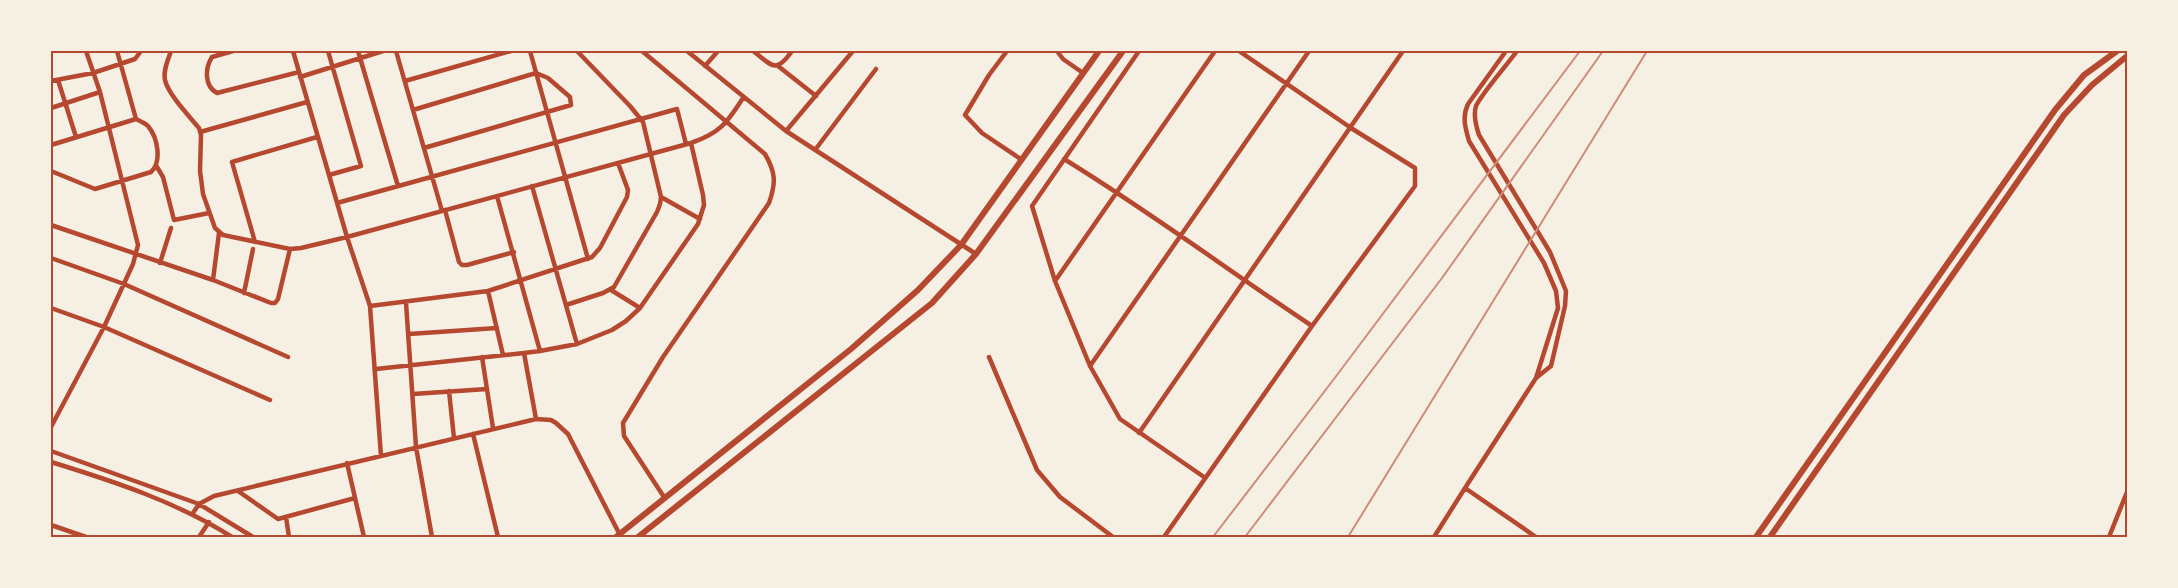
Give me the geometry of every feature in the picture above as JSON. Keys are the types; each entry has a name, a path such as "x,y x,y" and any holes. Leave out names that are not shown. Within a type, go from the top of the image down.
{"main road":[{"path":"619,536 664,497 851,349 918,290 962,245 1099,51"},
{"path":"638,537 932,303 976,254 1123,51"},
{"path":"1756,537 2055,110 2084,75 2117,51"},
{"path":"1770,537 2064,115 2092,85 2127,56"}],"street":[{"path":"51,427 104,327 136,254 137,237 100,92 86,51"},
{"path":"117,51 136,119"},
{"path":"51,81 93,73 135,59 141,51"},
{"path":"171,51 164,72 165,80 200,132 201,184 209,213 219,233 213,280"},
{"path":"233,51 212,57 206,67 209,84 212,90 218,93 333,67 383,51"},
{"path":"293,51 347,237 370,306 381,456"},
{"path":"328,51 361,166 329,175"},
{"path":"358,51 398,186"},
{"path":"396,51 459,262 467,265 514,252"},
{"path":"405,81 511,51"},
{"path":"530,51 588,259"},
{"path":"566,305 611,290 657,212 661,197 640,118 577,51"},
{"path":"642,51 765,154 774,173 775,184 769,203 663,357 622,423 624,436 664,497"},
{"path":"687,51 786,131 976,254"},
{"path":"705,66 718,51"},
{"path":"753,51 771,64 778,66 816,96"},
{"path":"778,66 792,51"},
{"path":"786,131 853,51"},
{"path":"1007,51 988,75 966,115 982,133 1022,160"},
{"path":"1057,51 1083,73"},
{"path":"1139,51 1032,205 1055,281 1090,366 1120,419 1204,477"},
{"path":"1055,281 1215,51"},
{"path":"1164,537 1204,477 1415,186 1415,168 1351,128 1239,51"},
{"path":"1090,366 1309,51"},
{"path":"1139,433 1403,51"},
{"path":"1434,537 1536,378 1558,308 1553,280 1469,141 1464,123 1464,112 1473,95 1506,51"},
{"path":"1517,51 1475,108 1475,120 1479,135 1550,252 1566,291 1565,306 1551,366 1536,378"},
{"path":"815,150 876,69"},
{"path":"413,110 536,73 548,78 570,97 571,105 424,148"},
{"path":"58,80 76,137"},
{"path":"51,108 100,92"},
{"path":"219,233 290,249 347,237 689,143 714,134 728,121 743,98"},
{"path":"200,132 307,102"},
{"path":"337,203 677,109 703,195 704,205 700,219 640,308 612,330 578,344 540,351 376,369"},
{"path":"51,145 136,119 148,125 153,135 158,155 157,167 164,177 174,220 209,213"},
{"path":"255,242 232,162 317,137"},
{"path":"1064,159 1118,192 1312,326"},
{"path":"370,306 488,291 588,259 600,248 627,197 628,190 618,163"},
{"path":"51,171 95,189 151,172 157,167"},
{"path":"532,186 578,344"},
{"path":"497,196 540,351"},
{"path":"661,197 700,219"},
{"path":"51,225 275,303 278,299 290,249"},
{"path":"160,262 171,228"},
{"path":"244,293 253,249"},
{"path":"51,258 123,284 288,357"},
{"path":"611,290 640,308"},
{"path":"488,291 503,355"},
{"path":"406,303 416,447 432,537"},
{"path":"51,308 104,327 270,400"},
{"path":"409,334 497,328"},
{"path":"524,353 536,419"},
{"path":"482,357 493,428"},
{"path":"989,357 1037,470 1060,497 1113,537"},
{"path":"413,394 487,388"},
{"path":"449,392 454,438"},
{"path":"193,513 199,504 214,496 536,419 550,420 568,434 619,536"},
{"path":"473,434 498,537"},
{"path":"51,451 199,504 253,537"},
{"path":"51,462 193,513 232,537"},
{"path":"347,463 364,537"},
{"path":"1465,488 1536,537"},
{"path":"238,491 276,518 355,498"},
{"path":"2109,537 2127,492"},
{"path":"286,517 289,537"},
{"path":"200,537 209,522"},
{"path":"51,525 86,537"}],"railway":[{"path":"1213,537 1580,51"},
{"path":"1245,537 1442,278 1603,51"},
{"path":"1348,537 1647,51"}]}
